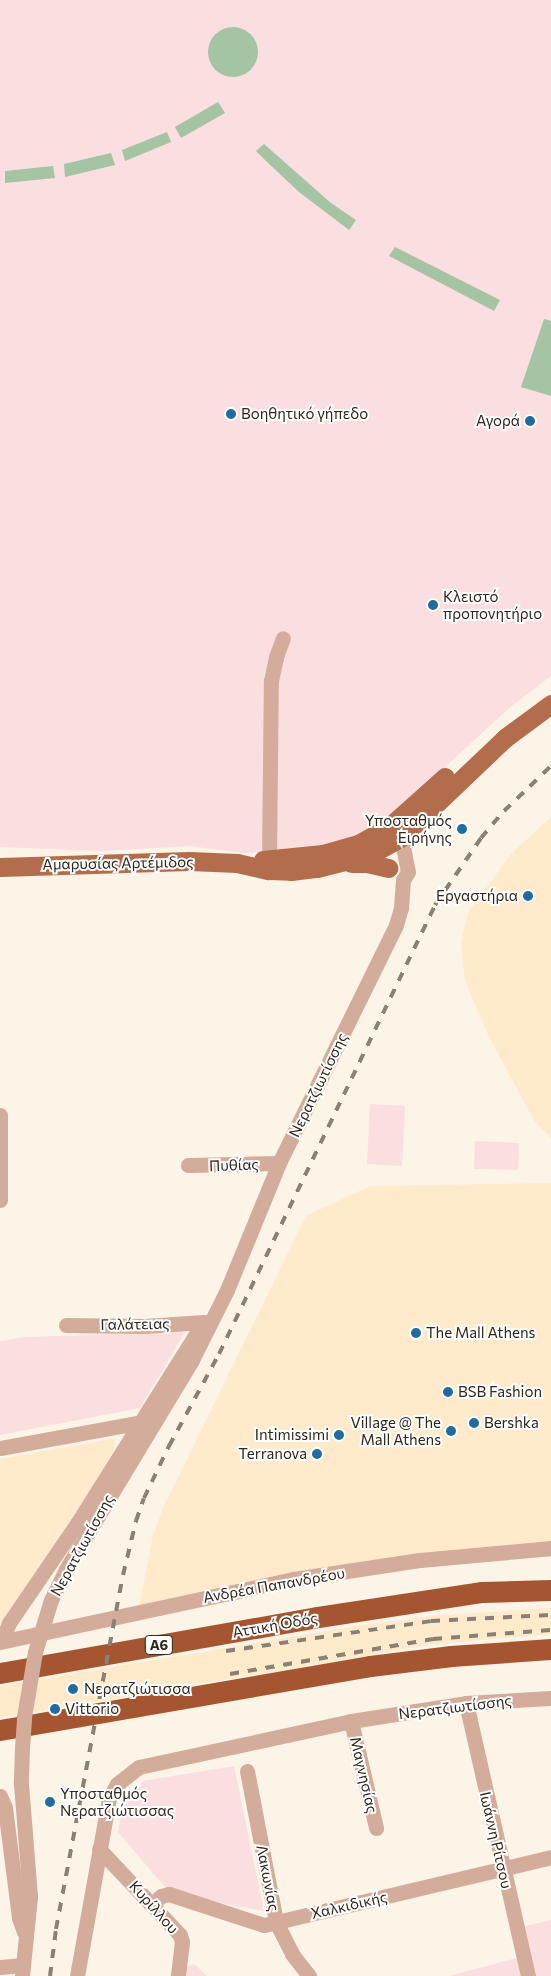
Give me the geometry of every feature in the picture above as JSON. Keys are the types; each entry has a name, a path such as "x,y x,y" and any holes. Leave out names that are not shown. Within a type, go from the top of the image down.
{"highway":[{"name":"Αττική Οδός","path":"0,1673 318,1617 482,1592 551,1590"},
{"path":"0,1730 370,1666 451,1656 551,1649"}],"main road":[{"path":"393,836 499,729 551,692"},
{"path":"340,863 373,853 505,738 551,704"},
{"name":"Αμαρυσίας Αρτέμιδος","path":"0,867 143,862 237,863 335,851 366,840 393,836"},
{"name":"Αμαρυσίας Αρτέμιδος","path":"237,863 268,870 308,870 340,863"},
{"path":"340,863 367,863 388,868"}],"street":[{"path":"270,860 271,681 276,657 283,638"},
{"path":"393,836 388,868 403,880"},
{"name":"Νερατζιωτίσσης","path":"23,1970 30,1897 21,1784 24,1718 35,1652 51,1600 66,1569 174,1393 227,1290 280,1164 396,925 401,908 403,880 408,872 408,864 393,836"},
{"path":"0,1115 0,1200"},
{"name":"Πυθίας","path":"188,1165 280,1164"},
{"name":"Νερατζιωτίσσης","path":"1,1642 9,1623 142,1422 204,1322 227,1290"},
{"name":"Γαλάτειας","path":"66,1325 144,1326 204,1322"},
{"path":"0,1448 142,1422"},
{"name":"Ανδρέα Παπανδρέου","path":"1,1642 294,1579 420,1560 551,1548"},
{"name":"Νερατζιωτίσσης","path":"77,1976 109,1798 117,1784 139,1767 352,1722 466,1703 551,1698"},
{"name":"Ιωάννη Ρίτσου","path":"466,1703 502,1869 528,1976"},
{"name":"Μαγνησίας","path":"352,1722 376,1828"},
{"name":"Λακωνίας","path":"247,1771 276,1922 292,1954 309,1976"},
{"path":"0,1796 5,1808 19,1918 26,1936"},
{"name":"Κυρίλλου","path":"100,1849 180,1935 182,1942 178,1976"},
{"name":"Χαλκιδικής","path":"152,1904 161,1896 169,1894 256,1924 264,1925 551,1857"},
{"path":"0,1967 23,1970"}],"shaded area":[{"path":"0,0 551,0 551,676 509,708 391,817 351,837 303,851 242,853 190,846 103,851 0,847"},
{"path":"233,27 251,34 258,52 251,70 233,77 215,70 208,52 215,34"},
{"path":"218,102 225,113 181,138 175,127"},
{"path":"167,132 171,142 125,161 122,150"},
{"path":"264,144 331,203 356,220 349,230 299,192 256,151"},
{"path":"111,153 115,165 65,177 64,164"},
{"path":"53,166 55,178 5,183 5,171"},
{"path":"395,247 500,300 494,311 389,256"},
{"path":"544,319 551,321 551,396 521,387"},
{"path":"551,817 551,1138 535,1122 488,1035 465,981 461,943 468,913 511,854"},
{"path":"370,1104 405,1106 402,1166 367,1164"},
{"path":"475,1141 519,1143 518,1170 474,1169"},
{"name":"The Mall Athens","path":"551,1183 551,1542 139,1607 153,1535 164,1506 306,1216 370,1186"},
{"path":"185,1332 140,1408 0,1435 0,1341 26,1337"},
{"path":"116,1438 113,1452 89,1492 0,1625 0,1459"},
{"path":"551,1608 551,1634 434,1644 0,1718 0,1686 362,1625 431,1616"},
{"path":"234,1766 264,1911 171,1894 118,1832 124,1804 143,1781"},
{"path":"551,1920 551,1976 449,1976 531,1954 525,1926"},
{"path":"194,1964 207,1976 180,1976 182,1969"}],"railway":[{"path":"50,1976 56,1929 123,1575 136,1521 144,1498 169,1446 219,1354 435,905 481,838 504,811 551,766"},
{"path":"226,1651 431,1621 551,1615"},
{"path":"230,1674 433,1639 551,1630"}],"place":[{"name":"Βοηθητικό γήπεδο","path":"231,414"},
{"name":"Αγορά","path":"530,421"},
{"name":"Κλειστό προπονητήριο","path":"433,605"},
{"name":"Υποσταθμός Ειρήνης","path":"462,829"},
{"name":"Εργαστήρια","path":"528,896"},
{"name":"The Mall Athens","path":"416,1333"},
{"name":"BSB Fashion","path":"448,1392"},
{"name":"Bershka","path":"474,1423"},
{"name":"Village @ The Mall Athens","path":"451,1431"},
{"name":"Intimissimi","path":"339,1435"},
{"name":"Terranova","path":"317,1454"},
{"name":"Νερατζιώτισσα","path":"73,1689"},
{"name":"Vittorio","path":"55,1709"},
{"name":"Υποσταθμός Νερατζιώτισσας","path":"50,1802"}]}
